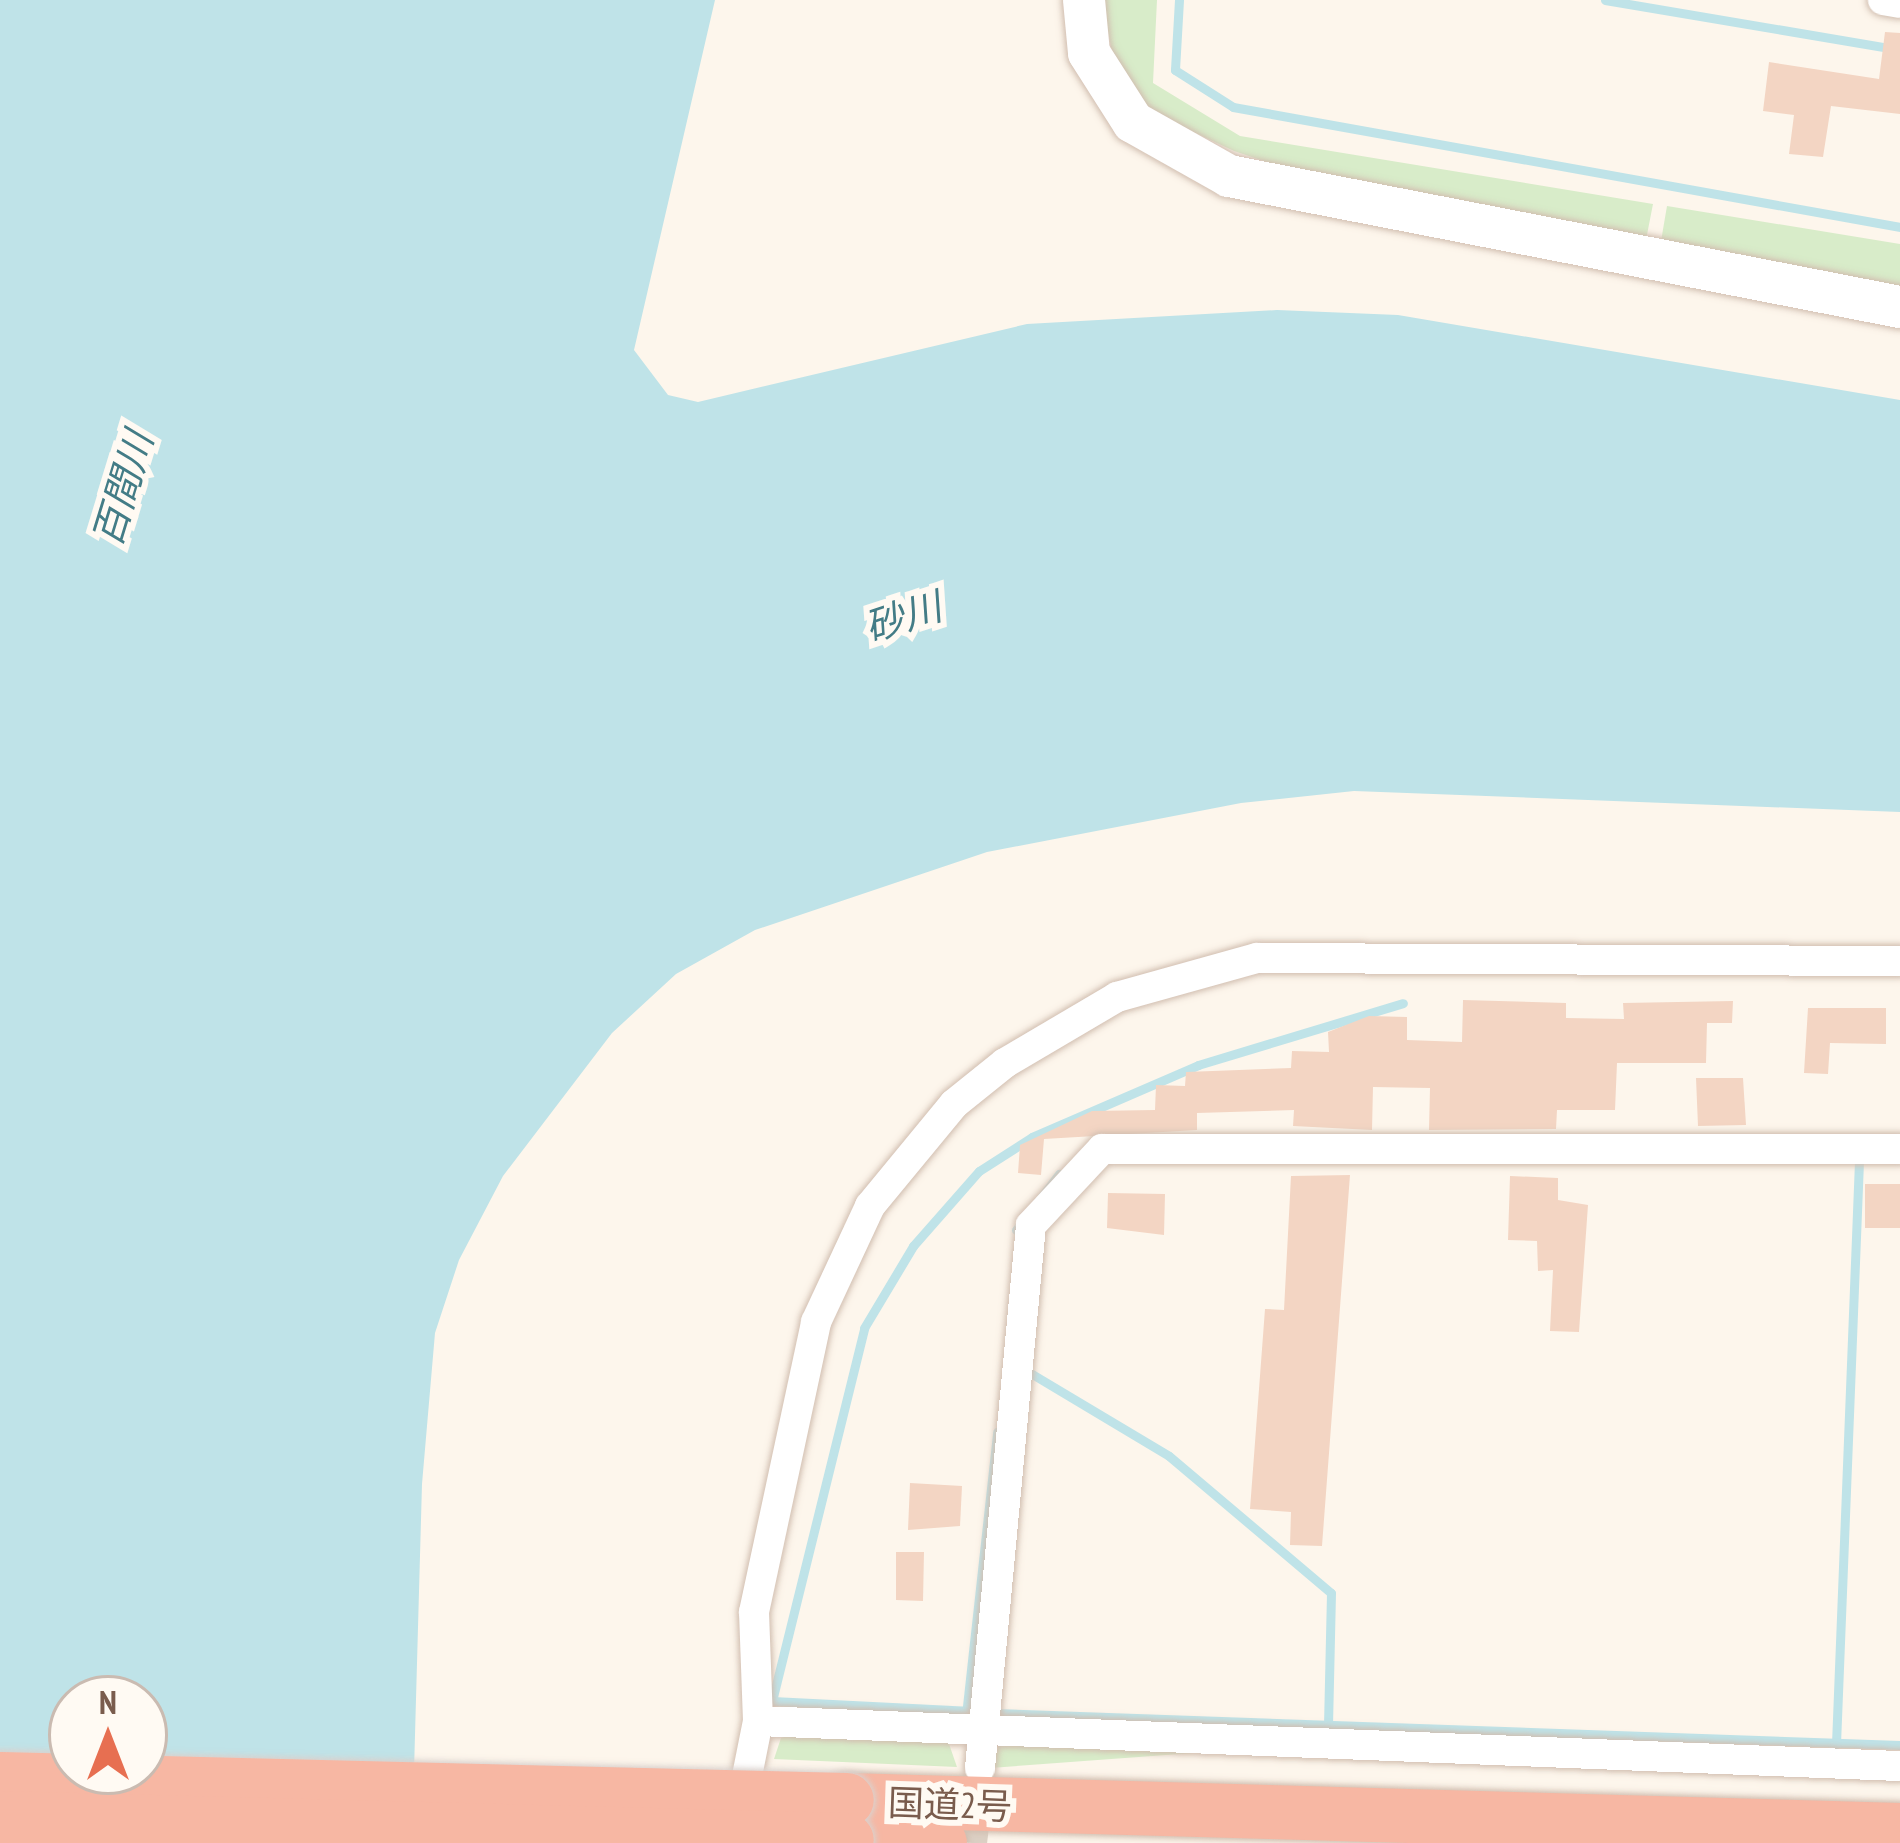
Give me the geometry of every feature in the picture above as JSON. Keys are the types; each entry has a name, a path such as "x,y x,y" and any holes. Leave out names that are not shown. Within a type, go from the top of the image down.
{"highway":[{"name":"国道2号","path":"0,1779 847,1820 940,1843"},
{"path":"1070,1808 1499,1793 1900,1796"},
{"name":"国道2号","path":"0,1818 847,1820 1070,1808 1900,1830"}],"street":[{"path":"1084,0 1090,53 1133,122 1229,176 1900,307"},
{"path":"1883,0 1900,3"},
{"path":"736,1843 758,1721 754,1612 817,1322 842,1257 907,1156 1005,1063 1117,997 1257,958 1900,962"},
{"path":"980,1768 980,1729 1031,1225 1102,1149 1900,1149"},
{"path":"758,1721 1900,1766"}],"green space":[{"path":"1102,0 1157,0 1153,83 1240,136 1653,204 1645,245 1345,188 1234,151 1151,112 1115,67"},
{"path":"1667,206 1900,244 1900,290 1660,247"},
{"path":"803,1731 948,1741 957,1767 774,1759 781,1738"},
{"path":"999,1745 1193,1753 990,1768"}],"water":[{"path":"0,0 715,0 634,350 668,395 698,402 1027,324 1277,310 1398,315 1900,400 1900,812 1354,791 1241,803 987,852 755,930 676,974 612,1033 503,1176 459,1260 435,1333 422,1484 412,1843 0,1843"}],"building":[{"path":"1885,32 1900,33 1900,114 1831,106 1823,157 1789,154 1794,115 1763,111 1769,62 1879,79"},
{"path":"1463,1000 1566,1003 1566,1018 1624,1019 1623,1003 1733,1001 1732,1023 1707,1023 1706,1063 1617,1063 1615,1110 1557,1110 1556,1129 1429,1130 1430,1088 1373,1087 1372,1130 1293,1126 1294,1110 1197,1113 1197,1130 1044,1139 1041,1175 1018,1173 1020,1145 1092,1111 1155,1110 1156,1085 1185,1086 1186,1072 1291,1068 1292,1051 1329,1052 1328,1032 1369,1016 1407,1017 1407,1040 1462,1042"},
{"path":"1808,1008 1886,1008 1886,1044 1830,1043 1828,1074 1804,1073"},
{"path":"1696,1078 1743,1078 1746,1125 1698,1126"},
{"path":"1350,1175 1322,1546 1290,1545 1291,1512 1250,1509 1265,1309 1284,1310 1291,1176"},
{"path":"1510,1176 1558,1178 1558,1200 1588,1205 1579,1332 1550,1331 1553,1270 1538,1271 1537,1241 1508,1240"},
{"path":"1865,1184 1900,1184 1900,1228 1865,1228"},
{"path":"1108,1193 1165,1194 1164,1235 1107,1228"},
{"path":"910,1483 962,1486 960,1526 908,1530"},
{"path":"896,1552 924,1552 923,1601 896,1600"}],"waterway":[{"path":"1179,0 1175,70 1233,107 1900,227"},
{"path":"1605,0 1900,50"},
{"path":"972,1711 772,1701 864,1328 913,1246 979,1171 1032,1137 1198,1065 1403,1003"},
{"path":"1836,1744 1859,1162"},
{"path":"1016,1230 1059,1174"},
{"path":"1027,1371 1169,1456 1331,1593 1328,1728"},
{"path":"966,1715 997,1432"},
{"path":"994,1713 1900,1745"}],"tunnel":[{"path":"972,1843 978,1792"}],"water label":[{"name":"百間川","path":"123,489"},
{"name":"砂川","path":"903,617"}]}
